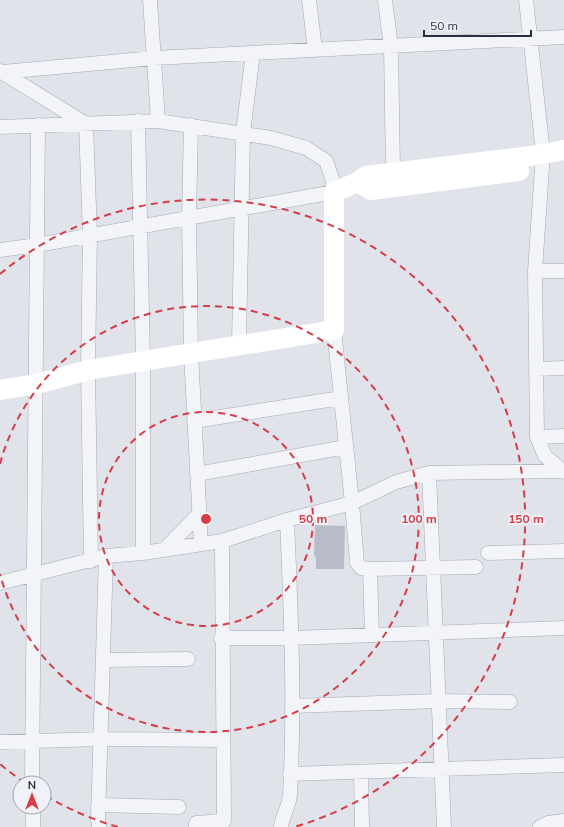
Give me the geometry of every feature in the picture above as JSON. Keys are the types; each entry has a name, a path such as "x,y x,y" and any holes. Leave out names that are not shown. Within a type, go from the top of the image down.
{"street":[{"path":"150,0 158,121"},
{"path":"309,0 315,50"},
{"path":"385,0 390,47 393,172"},
{"path":"526,0 543,160 535,271 537,437 545,456 564,471"},
{"path":"2,71 154,58 564,37"},
{"path":"239,345 243,133 253,53"},
{"path":"2,71 86,124"},
{"path":"0,128 158,121 243,133 293,144 306,148 326,161 332,178 334,192 334,330 352,503 355,557 361,568 370,569 476,567"},
{"path":"138,122 143,361 143,553"},
{"path":"86,124 90,236 88,370 91,561"},
{"path":"32,775 37,384 38,126"},
{"path":"191,126 189,218 191,353 201,544"},
{"path":"358,182 371,190 543,160 564,150"},
{"path":"0,250 90,236 334,192 358,182 366,176 393,172 543,160 564,163"},
{"path":"535,271 564,271"},
{"path":"0,390 37,384 88,370 334,330"},
{"path":"536,369 564,368"},
{"path":"194,421 341,398"},
{"path":"537,437 564,436"},
{"path":"197,474 346,447"},
{"path":"0,583 106,556 143,553 222,541 286,520 352,503 396,482 429,473 564,471"},
{"path":"429,473 444,827"},
{"path":"164,550 199,514"},
{"path":"281,827 289,804 292,706 292,638 286,520"},
{"path":"196,827 196,823 224,821 221,638 222,541"},
{"path":"488,553 564,551"},
{"path":"99,827 98,805 102,738 106,556"},
{"path":"370,569 372,635"},
{"path":"221,638 292,638 564,628"},
{"path":"104,660 188,658"},
{"path":"292,706 438,701 510,702"},
{"path":"0,742 102,738 223,740"},
{"path":"290,774 564,765"},
{"path":"361,772 362,827"},
{"path":"98,805 180,807"},
{"path":"33,815 33,827"},
{"path":"540,827 564,821"}],"building":[{"path":"315,525 345,526 344,569 316,569 316,558 314,555"}]}
